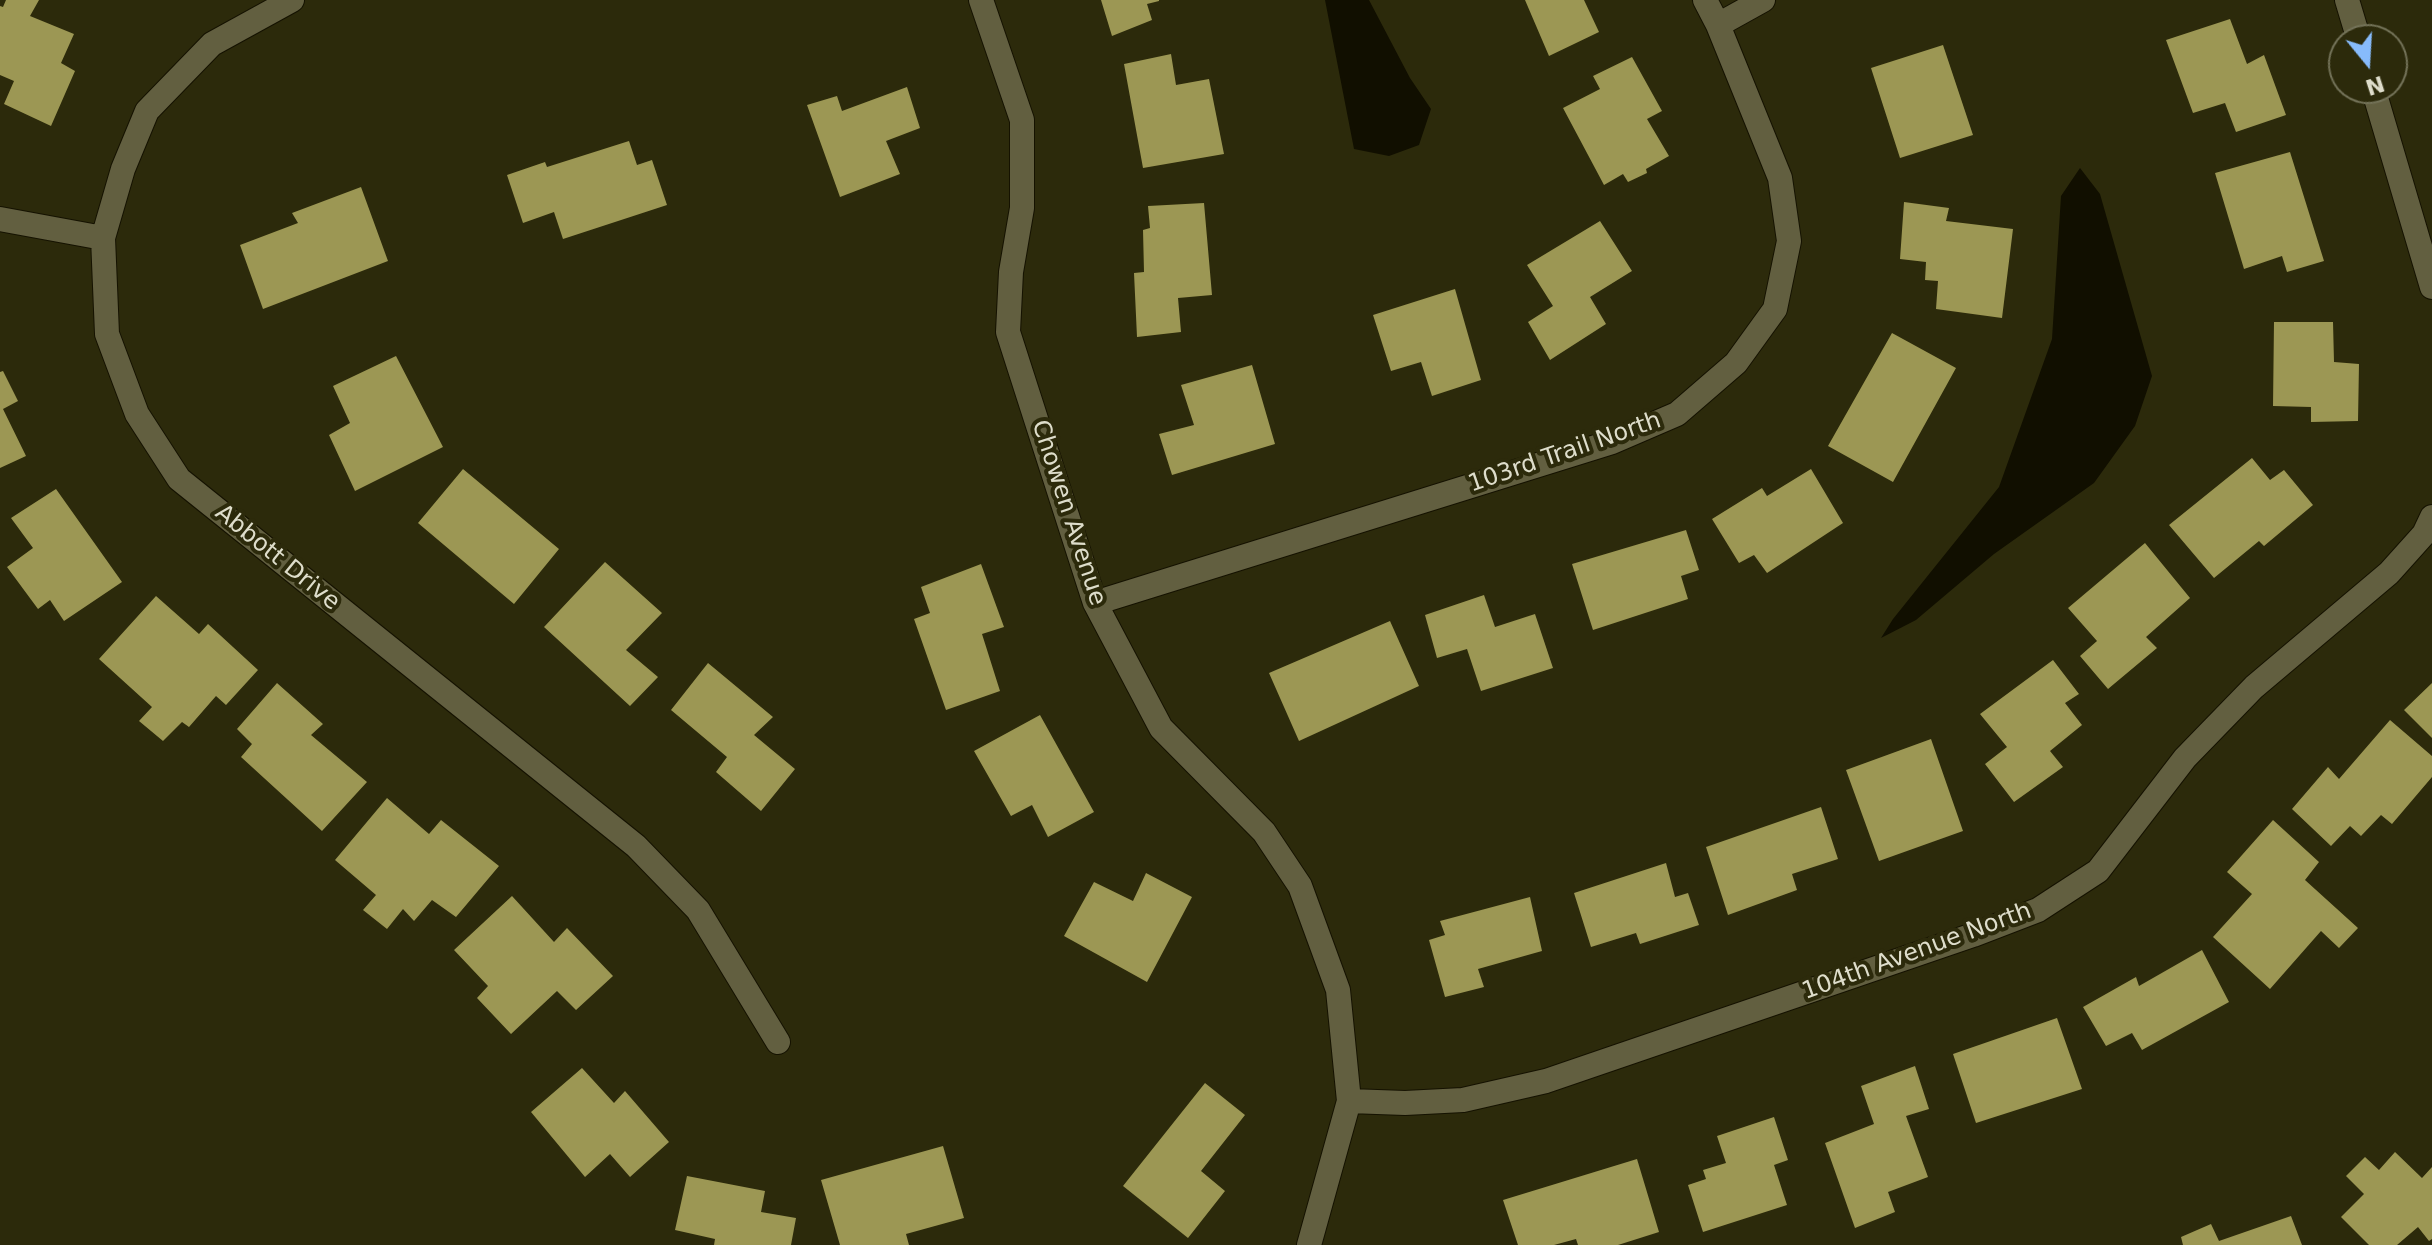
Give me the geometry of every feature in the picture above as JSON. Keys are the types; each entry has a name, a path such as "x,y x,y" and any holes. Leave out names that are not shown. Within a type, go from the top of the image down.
{"street":[{"name":"Abbott Drive","path":"292,0 212,44 147,111 123,169 103,238 107,334 137,414 179,479 636,846 698,910 778,1042"},
{"name":"Chowen Avenue","path":"981,0 1022,120 1022,208 1011,272 1008,332 1095,603 1161,728 1264,832 1300,886 1338,990 1349,1101 1309,1245"},
{"name":"103rd Trail North","path":"1095,603 1612,442 1677,414 1736,363 1775,309 1789,241 1780,178 1705,0"},
{"path":"1718,25 1763,0"},
{"path":"2347,0 2354,24"},
{"path":"2378,104 2432,287"},
{"path":"0,219 103,238"},
{"name":"104th Avenue North","path":"1349,1101 1405,1103 1463,1100 1546,1081 2038,910 2098,871 2185,758 2254,687 2389,573 2424,534 2432,517"}],"shaded area":[{"path":"1325,0 1369,0 1410,78 1431,109 1419,145 1389,156 1354,149"},
{"path":"2080,168 2100,194 2152,376 2135,426 2094,483 1994,554 1916,620 1881,638 1999,487 2052,339 2061,196"}],"building":[{"path":"6,0 39,0 30,16 74,34 61,63 75,71 51,126 4,104 14,81 0,75 0,6 3,7"},
{"path":"1101,0 1159,1 1147,4 1152,20 1112,36"},
{"path":"1525,0 1584,0 1599,32 1549,56"},
{"path":"2230,19 2247,64 2264,55 2286,115 2236,132 2225,103 2193,113 2166,40"},
{"path":"1943,45 1973,135 1900,158 1871,68"},
{"path":"1171,54 1176,85 1209,79 1224,154 1143,168 1124,64"},
{"path":"1632,57 1662,111 1647,119 1669,156 1646,169 1647,173 1628,182 1623,174 1604,185 1563,108 1600,89 1593,76"},
{"path":"907,87 920,128 886,141 900,174 840,197 807,105 837,96 842,111"},
{"path":"629,141 637,165 652,160 667,205 563,239 554,212 523,223 507,175 545,162 547,167"},
{"path":"2290,152 2324,261 2287,272 2282,256 2244,269 2215,173"},
{"path":"361,187 388,261 263,309 240,245 298,223 292,213"},
{"path":"1904,202 1949,208 1946,221 2013,229 2002,318 1936,309 1938,281 1925,280 1926,262 1900,259"},
{"path":"1204,203 1212,295 1178,298 1181,332 1137,337 1134,273 1144,272 1143,230 1150,228 1148,206"},
{"path":"1600,221 1632,271 1590,297 1606,324 1550,360 1528,322 1553,306 1527,265"},
{"path":"1455,289 1481,380 1432,396 1421,362 1391,371 1373,315"},
{"path":"2274,322 2333,322 2334,362 2359,364 2358,421 2311,422 2311,407 2273,406"},
{"path":"1892,333 1956,368 1893,482 1828,446"},
{"path":"396,356 443,447 355,491 329,435 350,423 333,386"},
{"path":"1252,365 1275,444 1172,475 1159,434 1194,425 1181,385"},
{"path":"3,371 18,401 3,409 26,456 0,468 0,372"},
{"path":"2252,458 2270,480 2284,470 2313,505 2264,546 2259,541 2214,578 2169,525"},
{"path":"463,469 559,549 514,604 418,523"},
{"path":"1811,469 1843,523 1767,573 1754,555 1739,563 1712,519 1762,488 1767,496"},
{"path":"56,489 122,582 64,621 50,600 38,609 7,567 33,548 11,518"},
{"path":"1686,530 1699,570 1681,576 1688,599 1593,630 1572,564"},
{"path":"2145,543 2190,598 2146,637 2157,648 2108,689 2080,656 2097,641 2068,608"},
{"path":"605,562 662,613 626,650 658,677 630,706 544,627"},
{"path":"981,564 1004,627 982,634 1000,691 946,710 914,619 930,613 921,587"},
{"path":"1484,595 1495,627 1535,614 1553,668 1481,691 1467,649 1437,658 1425,615"},
{"path":"156,596 199,634 208,624 258,670 226,705 216,696 189,727 182,722 163,741 139,721 152,707 99,659"},
{"path":"1390,621 1419,686 1299,741 1269,673"},
{"path":"2053,660 2079,694 2065,703 2082,725 2050,751 2063,767 2014,802 1985,764 2007,747 1980,714"},
{"path":"708,663 773,717 754,735 795,769 761,811 716,772 727,757 671,710"},
{"path":"277,683 323,724 311,735 367,782 322,831 241,757 252,744 237,729"},
{"path":"2432,683 2432,738 2404,710"},
{"path":"1040,715 1094,812 1048,837 1032,805 1011,816 974,751"},
{"path":"2390,720 2432,756 2432,777 2392,824 2381,815 2361,836 2350,826 2331,846 2292,809 2328,767 2339,779"},
{"path":"1931,739 1963,831 1879,861 1846,770"},
{"path":"387,798 429,834 441,820 499,866 456,917 432,900 414,921 403,909 387,929 363,910 376,895 335,860"},
{"path":"1821,807 1838,859 1792,874 1797,890 1728,915 1706,847"},
{"path":"2273,820 2319,862 2305,880 2358,928 2339,948 2321,931 2270,989 2213,937 2252,894 2227,872"},
{"path":"1666,863 1675,897 1688,893 1699,925 1640,944 1636,933 1591,947 1574,893"},
{"path":"1146,873 1192,897 1147,982 1064,936 1094,882 1133,901"},
{"path":"512,896 554,942 567,928 613,976 576,1010 557,991 511,1034 477,998 488,986 454,950"},
{"path":"1530,897 1542,951 1478,969 1484,987 1445,997 1429,940 1445,935 1440,921"},
{"path":"2202,950 2229,1002 2142,1050 2132,1033 2106,1046 2083,1007 2136,977 2139,986"},
{"path":"2057,1018 2082,1089 1976,1123 1953,1054"},
{"path":"1915,1066 1929,1109 1906,1116 1928,1177 1888,1192 1895,1212 1855,1228 1825,1143 1874,1124 1861,1086"},
{"path":"582,1068 614,1103 625,1091 669,1142 630,1177 610,1154 585,1177 531,1112"},
{"path":"1205,1083 1245,1115 1201,1171 1225,1191 1188,1238 1123,1186"},
{"path":"1774,1117 1788,1160 1774,1165 1787,1205 1703,1232 1688,1185 1706,1179 1703,1170 1726,1163 1717,1136"},
{"path":"943,1146 964,1218 906,1234 909,1245 840,1245 821,1180"},
{"path":"2395,1152 2422,1178 2432,1167 2432,1239 2429,1241 2418,1227 2397,1245 2369,1245 2341,1217 2364,1194 2346,1176 2365,1157 2379,1170"},
{"path":"1637,1159 1659,1232 1618,1245 1578,1245 1576,1239 1554,1245 1518,1245 1503,1200"},
{"path":"687,1176 765,1191 761,1212 796,1218 791,1245 714,1245 715,1239 675,1230"},
{"path":"2291,1216 2302,1245 2183,1245 2181,1237 2211,1224 2219,1241"}]}
